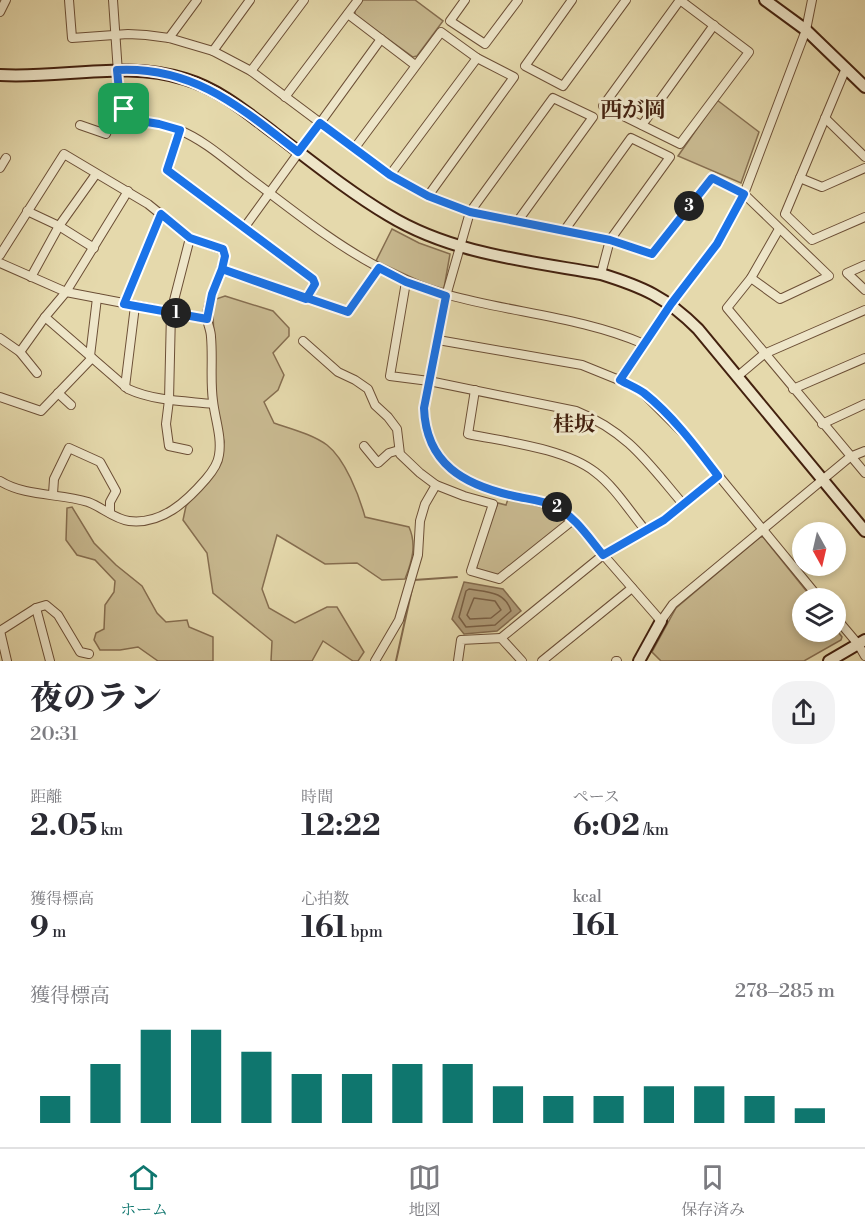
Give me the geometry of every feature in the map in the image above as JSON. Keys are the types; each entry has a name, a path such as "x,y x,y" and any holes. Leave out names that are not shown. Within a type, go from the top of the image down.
{"street":[{"path":"0,12 6,0"},
{"path":"69,0 72,38 137,35 169,38 213,51 251,71 390,175 428,196 470,212 610,240 652,254 712,178 744,194 830,276 780,299 751,278"},
{"path":"113,0 120,102 135,120 180,130 221,156 336,241 406,282 446,296 599,327 644,344"},
{"path":"169,38 197,0"},
{"path":"213,51 250,0"},
{"path":"251,71 304,0"},
{"path":"285,98 358,0"},
{"path":"465,0 450,21 484,44 518,0"},
{"path":"572,0 525,66 563,86 626,0"},
{"path":"680,0 714,26 749,52 680,144 603,106 680,0"},
{"path":"765,0 806,30 865,87"},
{"path":"620,380 671,304 717,244 744,194 806,30 812,0"},
{"path":"348,14 415,65"},
{"path":"642,125 714,26"},
{"path":"354,148 441,32 477,58 514,77 428,196"},
{"path":"244,228 381,39"},
{"path":"390,175 477,58"},
{"path":"846,68 785,214 812,240 865,217"},
{"path":"0,75 46,75 117,70 158,72 186,79 230,100 365,201 428,236 459,247 601,274 640,288 671,304 698,329 865,531"},
{"path":"517,222 592,117 553,98 470,212 446,296 424,408 424,425 438,456 450,470 481,487 556,506 573,520 661,621"},
{"path":"80,125 106,134 114,114 122,106"},
{"path":"825,118 865,157"},
{"path":"180,130 167,170 313,279 315,284 306,299"},
{"path":"564,231 631,138 670,157 610,240 601,274"},
{"path":"0,255 64,154 128,191 190,238 223,249 225,256 212,294 207,319 211,335 213,404 220,441 219,458 214,469 189,499 174,510 142,520 130,521 120,519 89,502 11,488 0,481"},
{"path":"0,168 6,158"},
{"path":"800,178 822,187 865,168"},
{"path":"31,277 59,226 96,174"},
{"path":"20,351 66,292 128,191"},
{"path":"27,211 59,226 94,248"},
{"path":"124,304 161,214"},
{"path":"780,229 751,278 727,308 850,458 865,473"},
{"path":"188,450 170,446 166,424 169,400 171,312 190,238"},
{"path":"0,263 66,292 207,319"},
{"path":"865,265 847,273 865,290"},
{"path":"222,269 348,312 379,268"},
{"path":"406,282 390,376 429,381 576,411 611,427 641,454 683,504"},
{"path":"0,397 41,411 91,357 97,298"},
{"path":"125,387 135,306"},
{"path":"738,376 764,354 865,310"},
{"path":"45,317 125,387 136,393 169,400 213,404"},
{"path":"0,338 20,351 37,373"},
{"path":"303,340 338,372 368,389 375,405 397,429 400,454 420,473 436,484 464,496 493,504 471,571 499,579 573,520"},
{"path":"438,340 582,365 620,380 642,392 686,436 811,588"},
{"path":"793,389 865,358"},
{"path":"475,390 468,434 558,453 578,462 596,472 646,531"},
{"path":"58,393 71,405"},
{"path":"822,424 865,404"},
{"path":"364,446 378,463 389,453 399,450"},
{"path":"53,494 54,479 69,448 100,462 116,490 111,502 110,513"},
{"path":"639,661 673,603 823,479 850,458 865,451"},
{"path":"458,661 461,640 501,638 603,555 646,531 718,476"},
{"path":"375,661 399,620 418,555 420,521 425,504 436,484"},
{"path":"542,661 632,588"},
{"path":"7,661 0,631 36,608 46,605 58,615 80,652 89,655"},
{"path":"36,608 50,661"},
{"path":"846,628 861,642 865,656"},
{"path":"501,638 522,661"},
{"path":"829,661 861,642"}],"shaded area":[{"path":"363,0 415,0 443,21 417,56 413,57 355,15 355,10"},
{"path":"717,100 759,132 741,183 678,156"},
{"path":"392,229 419,243 450,254 444,288 439,290 376,261"},
{"path":"225,296 273,311 289,328 289,336 273,353 284,375 278,390 264,402 274,423 315,438 334,451 350,478 365,517 409,527 413,540 413,553 405,579 382,580 357,563 325,564 277,535 262,589 269,608 295,623 327,607 337,607 364,652 358,661 353,661 323,641 312,661 271,661 272,641 213,593 207,553 183,520 186,506 219,463 224,442 216,402 213,312 216,299"},
{"path":"508,499 530,504 564,517 564,523 501,574 478,570 476,566 498,503 506,505"},
{"path":"72,507 94,543 142,586 157,613 166,622 187,620 189,627 213,637 213,661 158,661 138,647 100,650 94,640 96,633 104,629 105,605 114,592 115,581 95,560 77,555 66,540 67,508"},
{"path":"760,537 763,537 792,576 804,588 792,588 792,642 837,642 804,661 661,661 652,652 676,608"}],"water":[{"path":"464,582 503,589 521,611 497,631 464,634 452,619"}],"waterway":[{"path":"396,661 414,580 457,577"}],"district":[{"name":"西が岡","path":"633,109"},
{"name":"桂坂","path":"574,424"}],"route":[{"path":"124,109 120,102 117,70 158,72 186,79 230,100 298,152 320,123 390,175 428,196 470,212 610,240 652,254 712,178 744,194 717,244 671,304 620,380 642,392 654,402 686,436 718,476 664,520 603,555 573,520 556,506 481,487 450,470 438,456 424,425 424,408 446,296 406,282 379,268 348,312 306,299 222,269 212,294 207,319 124,304 161,214 190,238 223,249 225,256 222,269 306,299 315,284 313,279 167,170 180,130 135,120 124,109"}]}
